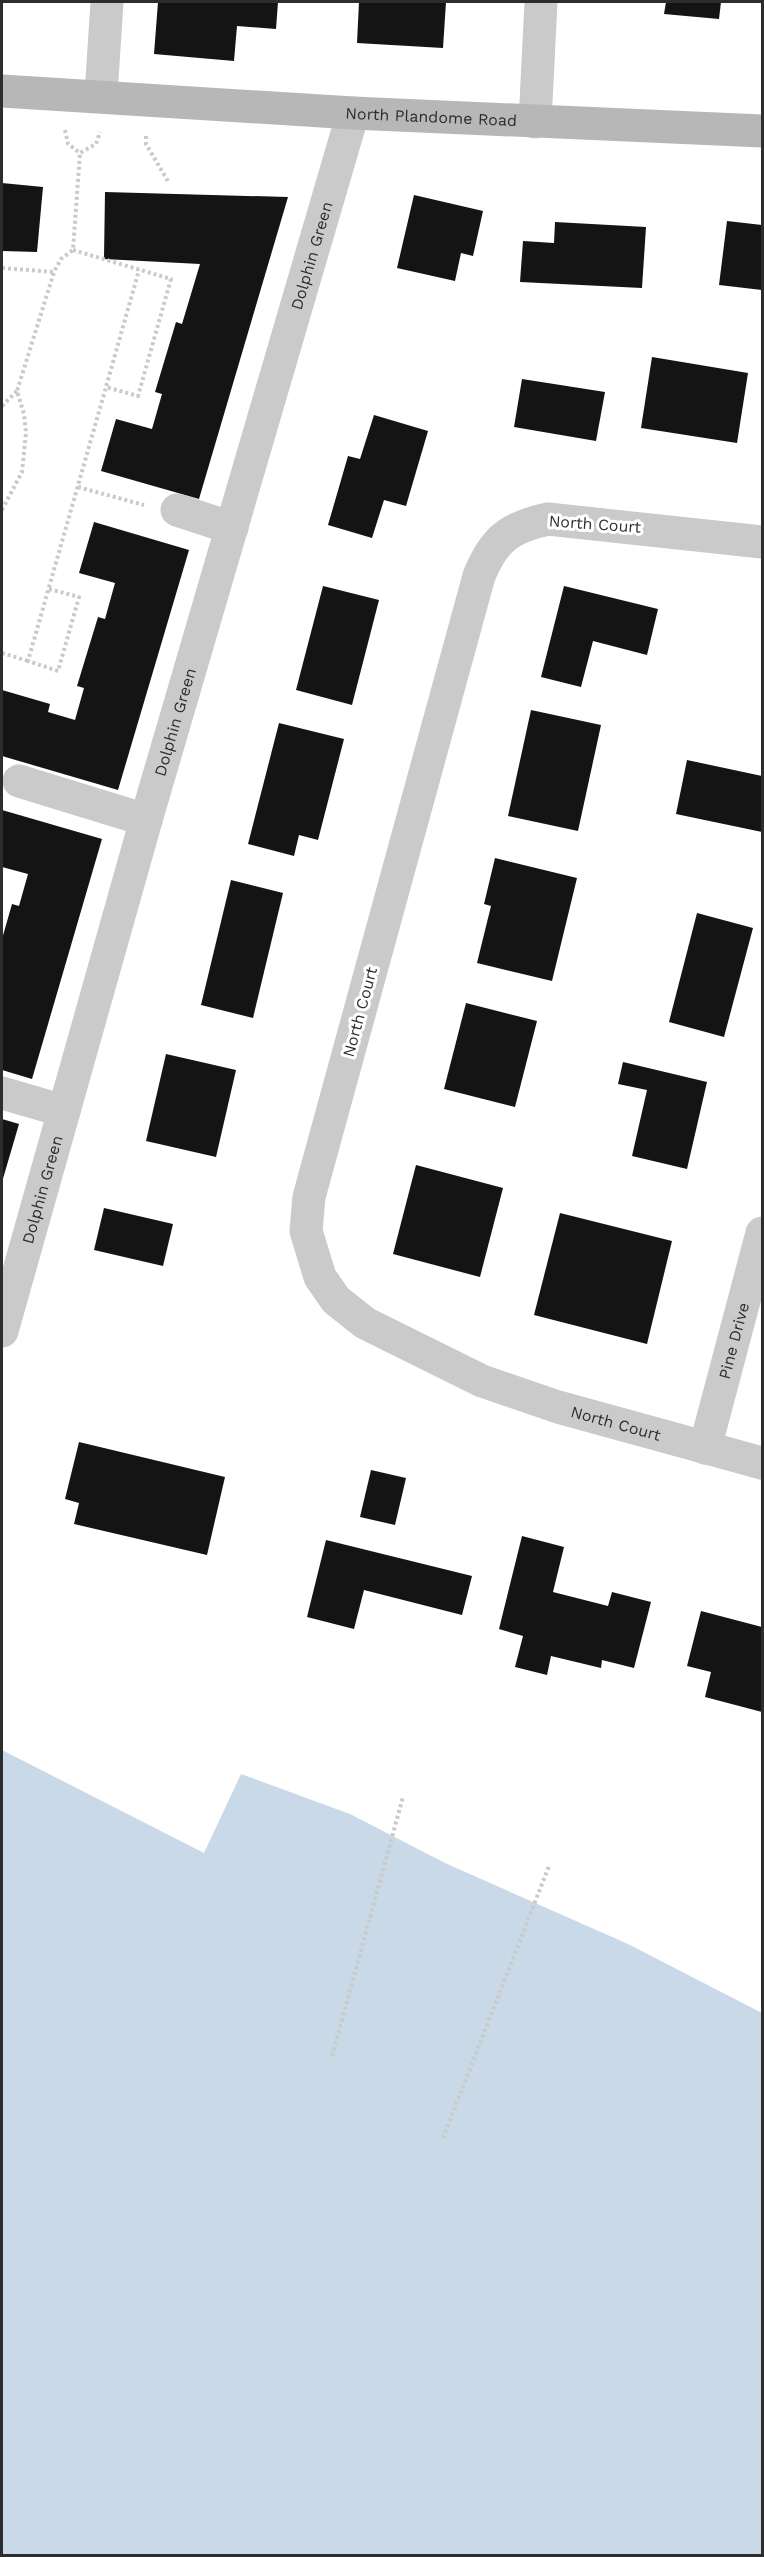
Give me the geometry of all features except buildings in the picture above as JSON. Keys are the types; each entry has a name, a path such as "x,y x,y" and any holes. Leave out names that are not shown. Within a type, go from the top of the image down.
{"main road":[{"name":"North Plandome Road","path":"2,91 101,95 353,114 762,130"}],"street":[{"path":"101,95 107,2"},
{"path":"535,122 542,2"},
{"name":"Dolphin Green","path":"2,1331 147,820 353,114"},
{"path":"163,509 232,528"},
{"name":"North Court","path":"762,542 548,519 525,524 508,533 486,558 463,633 309,1197 306,1218 309,1246 320,1277 336,1300 365,1323 482,1381 558,1407 762,1463"},
{"path":"19,781 147,820"},
{"path":"2,1093 64,1111"},
{"name":"Pine Drive","path":"705,1448 762,1233"}],"path":[{"path":"65,129 68,144 80,153"},
{"path":"80,153 96,144 100,132"},
{"path":"146,136 146,144 169,183"},
{"path":"2,406 17,390 54,272 61,259 73,250 80,153"},
{"path":"73,250 171,279 138,396 106,387"},
{"path":"2,268 54,272"},
{"path":"28,661 139,270"},
{"path":"2,510 22,472 25,452 24,414 17,390"},
{"path":"78,487 163,509"},
{"path":"2,653 58,670 79,597 49,589"},
{"path":"332,2056 403,1797"},
{"path":"443,2138 549,1866"}],"water":[{"path":"2,1750 204,1853 241,1774 350,1814 445,1863 628,1944 762,2013 762,2555 2,2555"}]}
